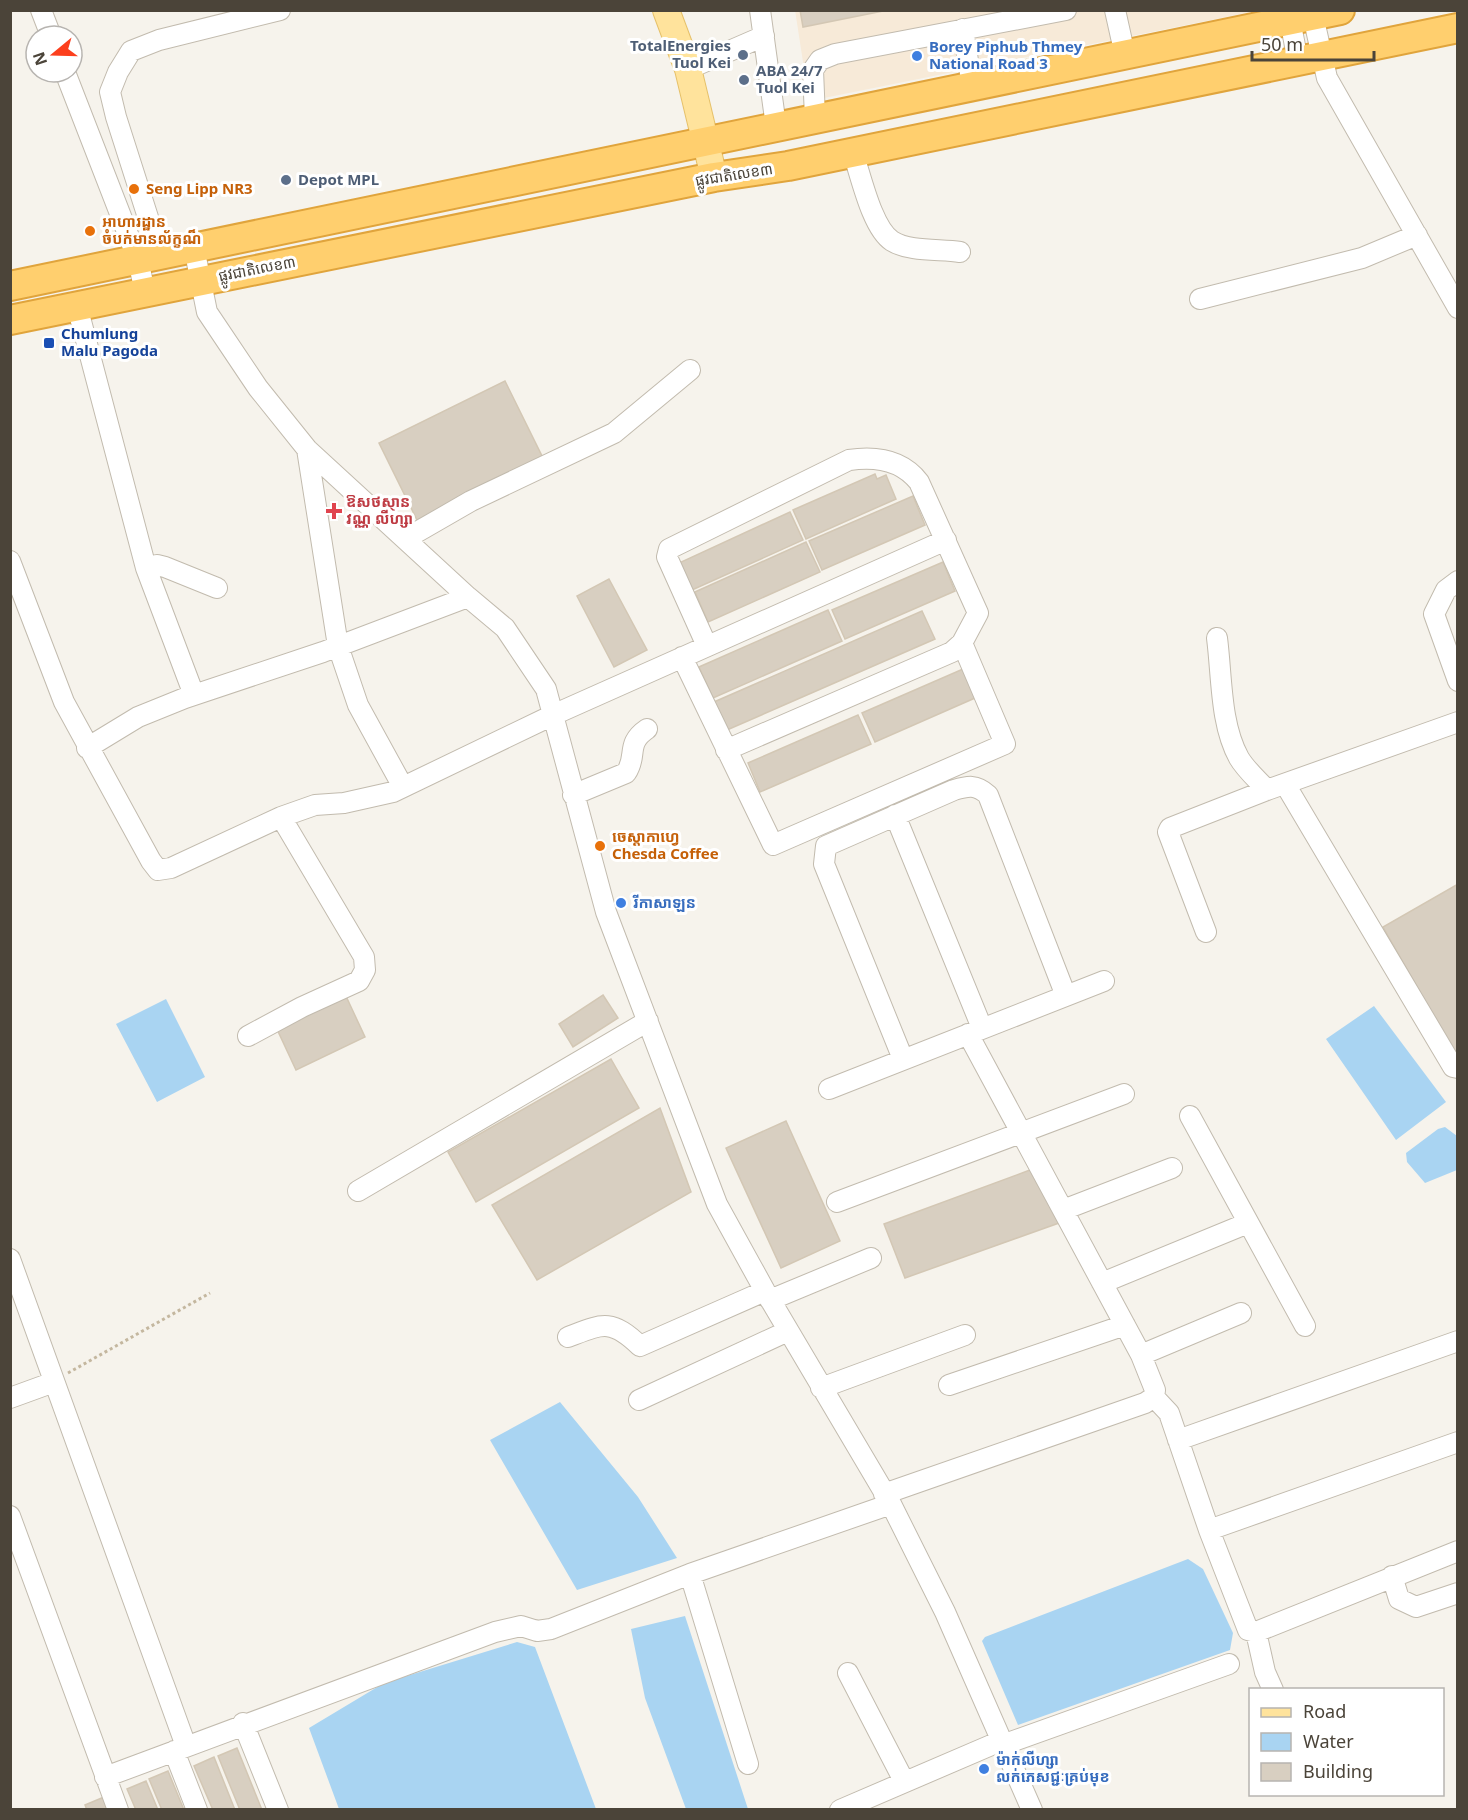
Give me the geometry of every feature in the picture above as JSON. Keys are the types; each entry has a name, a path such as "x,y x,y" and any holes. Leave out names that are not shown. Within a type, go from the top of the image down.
{"highway":[{"path":"10,286 1125,55 1308,14"},
{"name":"ផ្លូវជាតិលេខ៣","path":"10,320 714,177 853,153 1458,28"}],"main road":[{"path":"666,10 687,69 707,141 714,177"}],"street":[{"path":"145,292 149,257 110,92 118,72 131,51 159,39 280,10"},
{"path":"760,10 776,126"},
{"path":"815,118 813,70 820,60 835,54 1066,10"},
{"path":"1115,10 1125,55"},
{"path":"1308,14 1309,59 1327,78 1458,308"},
{"path":"963,29 972,86"},
{"path":"687,69 764,36"},
{"path":"70,84 149,257"},
{"path":"853,153 880,230 892,241 904,246 960,252"},
{"path":"1200,298 1362,258 1417,235"},
{"path":"194,248 207,312 258,388 307,450 468,597 506,628 546,689 606,912 717,1204 767,1295 887,1499 945,1612 1032,1809"},
{"path":"77,306 146,568 194,695"},
{"path":"405,539 471,501 614,433 690,370"},
{"path":"307,450 338,646 358,705 403,787"},
{"path":"707,646 667,557 669,549 839,463 863,458 901,465 919,482 978,613 962,644 952,652 726,750"},
{"path":"10,561 63,702 158,870 171,868 281,817 315,805 344,803 393,792 553,714 946,540"},
{"path":"146,568 157,565 165,567 217,588"},
{"path":"1458,581 1446,590 1434,614 1449,663 1458,681"},
{"path":"87,748 138,717 468,597"},
{"path":"1218,638 1228,726 1240,760 1276,787 1453,1067 1458,1068"},
{"path":"682,657 773,845 1005,744 962,644"},
{"path":"1206,932 1168,832 1170,828 1276,787 1458,722"},
{"path":"573,795 626,773 631,765 631,750 636,736 647,729"},
{"path":"903,1059 824,864 826,846 895,815 970,786 981,789 988,795 1066,996"},
{"path":"105,1777 243,1723 495,1632 521,1626 537,1631 550,1629 887,1499 1145,1403 1154,1396 1155,1390 1141,1355 1021,1133 975,1031 895,815"},
{"path":"248,1036 302,1007 359,981 365,970 364,957 281,817"},
{"path":"829,1089 1104,981"},
{"path":"358,1191 648,1022"},
{"path":"837,1202 1124,1094"},
{"path":"1190,1116 1305,1326"},
{"path":"1063,1210 1172,1168"},
{"path":"1102,1283 1248,1223"},
{"path":"568,1337 603,1324 615,1328 640,1346 767,1295 871,1258"},
{"path":"10,1259 180,1749 197,1809"},
{"path":"1141,1355 1241,1313"},
{"path":"949,1385 1125,1325"},
{"path":"639,1400 788,1331"},
{"path":"821,1388 965,1335"},
{"path":"1178,1440 1458,1341"},
{"path":"10,1398 54,1382"},
{"path":"1154,1396 1169,1413 1209,1530 1248,1630 1256,1632 1458,1551"},
{"path":"1209,1530 1458,1442"},
{"path":"10,1516 118,1809"},
{"path":"690,1574 748,1764"},
{"path":"1392,1576 1399,1599 1416,1607 1458,1593"},
{"path":"1256,1632 1265,1672 1273,1688"},
{"path":"840,1809 1004,1742 1229,1664"},
{"path":"848,1673 904,1781"},
{"path":"243,1723 278,1809"}],"path":[{"path":"54,1382 210,1293"}],"shaded area":[{"name":"Borey Piphub Thmey National Road 3","path":"795,10 1256,11 809,101"}],"water":[{"path":"166,999 205,1077 157,1102 116,1024"},
{"path":"1374,1006 1446,1102 1396,1140 1326,1039"},
{"path":"1445,1127 1457,1136 1457,1170 1425,1183 1407,1162 1406,1153 1438,1129"},
{"path":"560,1402 638,1497 677,1558 577,1590 490,1440"},
{"path":"1188,1559 1203,1569 1233,1633 1230,1650 1018,1725 982,1641 985,1637"},
{"path":"685,1616 748,1809 686,1809 645,1698 631,1629"},
{"path":"517,1642 535,1647 596,1809 339,1809 309,1728 384,1683"}],"building":[{"path":"800,10 888,10 803,27"},
{"path":"505,381 543,458 417,520 379,443"},
{"path":"875,474 877,479 886,475 896,499 806,539 793,510"},
{"path":"913,496 925,525 822,570 809,541"},
{"path":"790,512 803,540 692,590 679,563"},
{"path":"806,542 820,572 708,622 695,592"},
{"path":"943,562 955,591 845,639 832,610"},
{"path":"609,579 647,650 614,667 577,596"},
{"path":"828,610 842,641 713,698 699,667"},
{"path":"922,611 935,639 727,730 714,702"},
{"path":"963,669 975,698 875,742 862,713"},
{"path":"858,715 871,744 760,792 748,763"},
{"path":"1458,884 1458,1059 1383,927"},
{"path":"345,994 365,1037 296,1070 276,1027"},
{"path":"603,995 618,1018 573,1047 559,1024"},
{"path":"611,1059 639,1108 476,1202 448,1152"},
{"path":"660,1108 691,1192 537,1280 492,1205"},
{"path":"786,1121 840,1241 781,1268 726,1148"},
{"path":"1030,1170 1059,1223 905,1278 884,1224"},
{"path":"237,1748 262,1810 240,1810 218,1756"},
{"path":"214,1757 235,1810 213,1810 194,1766"},
{"path":"168,1771 184,1810 162,1810 149,1779"},
{"path":"146,1781 158,1810 136,1810 127,1789"},
{"path":"104,1797 110,1810 87,1810 85,1805"}],"place":[{"name":"TotalEnergies Tuol Kei","path":"743,55"},
{"name":"Borey Piphub Thmey National Road 3","path":"917,56"},
{"name":"ABA 24/7 Tuol Kei","path":"744,80"},
{"name":"Depot MPL","path":"286,180"},
{"name":"Seng Lipp NR3","path":"134,189"},
{"name":"អាហារដ្ឋាន ចំបក់មានល័ក្ខណ៏","path":"90,231"},
{"name":"Chumlung Malu Pagoda","path":"49,343"},
{"name":"ឱសថស្ថាន វណ្ណ លីហ្សា","path":"334,511"},
{"name":"ចេស្ដាកាហ្វេ Chesda Coffee","path":"600,846"},
{"name":"រីកាសាឡន","path":"621,903"},
{"name":"ម៉ាក់លីហ្សា លក់ភេសជ្ជៈគ្រប់មុខ","path":"984,1769"}]}
